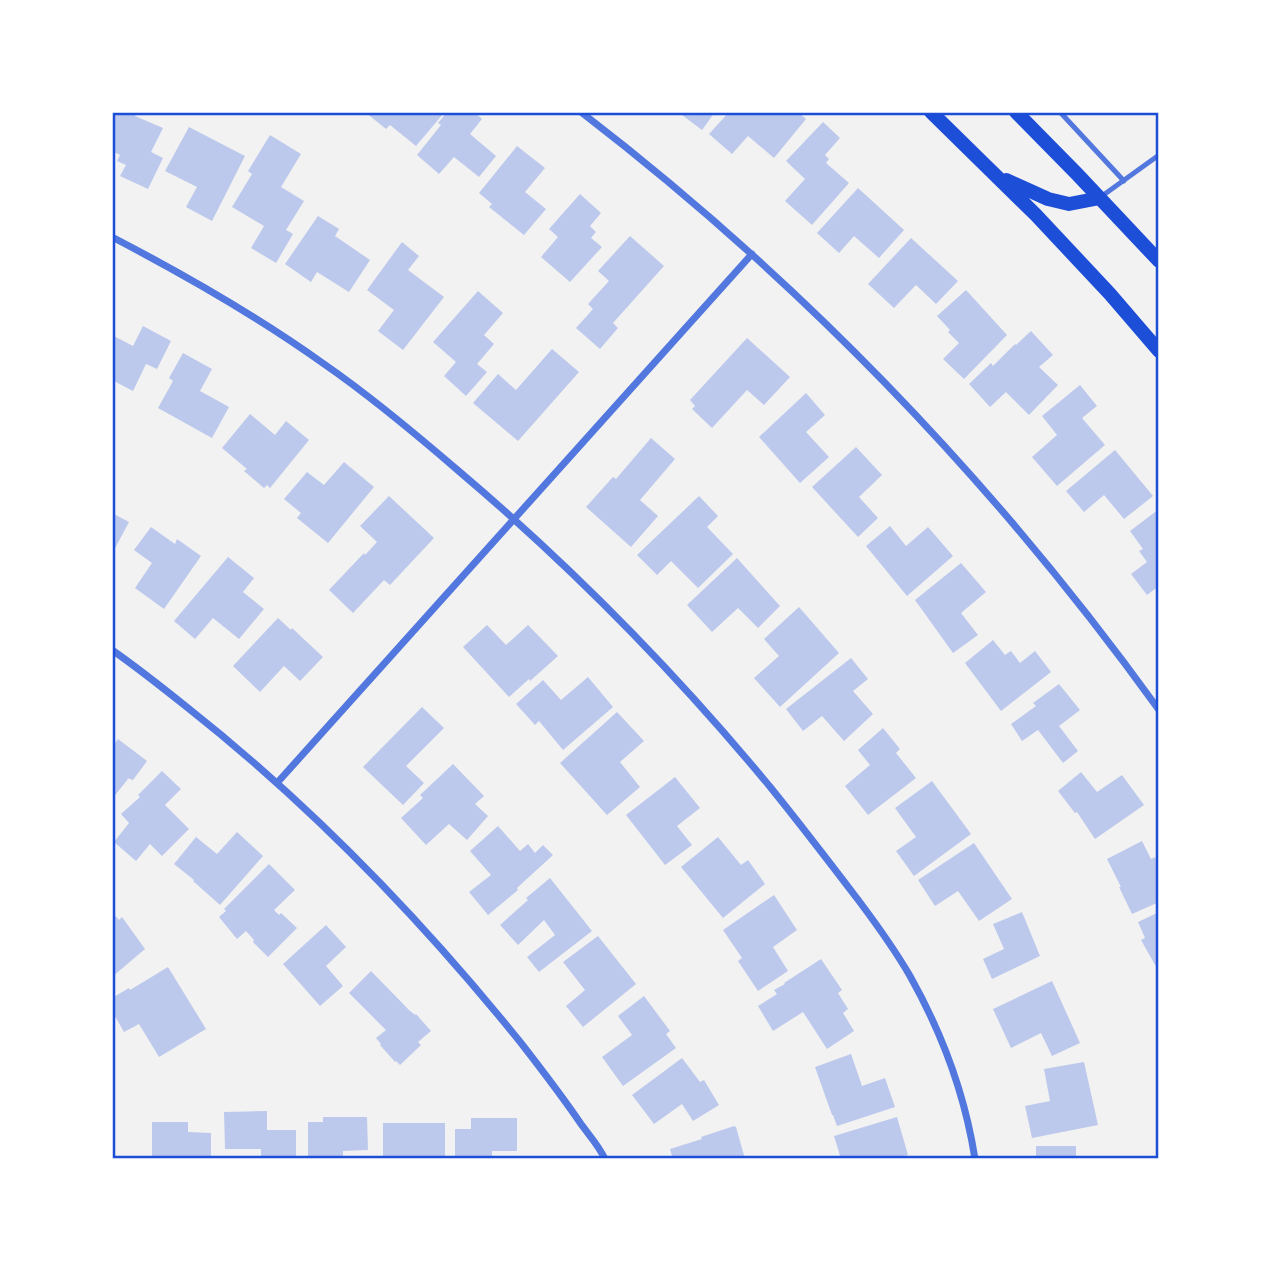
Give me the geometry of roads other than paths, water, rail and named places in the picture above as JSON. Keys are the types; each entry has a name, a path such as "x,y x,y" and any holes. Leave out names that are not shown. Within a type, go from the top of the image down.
{"main road":[{"path":"931,112 1036,215 1159,351"},
{"path":"1016,112 1159,261"},
{"path":"996,176 1048,199 1069,204 1100,198"}],"street":[{"path":"581,112 666,179 825,322 937,438 1027,539 1159,710"},
{"path":"112,237 234,304 325,364 405,425 514,519 639,639 727,734 809,834 910,975 940,1034 956,1078 975,1159"},
{"path":"277,783 752,254"},
{"path":"112,650 220,733 277,783 409,912 483,996 552,1083 605,1159"}],"lane":[{"path":"1060,112 1124,181"},
{"path":"1100,198 1159,155"}]}
